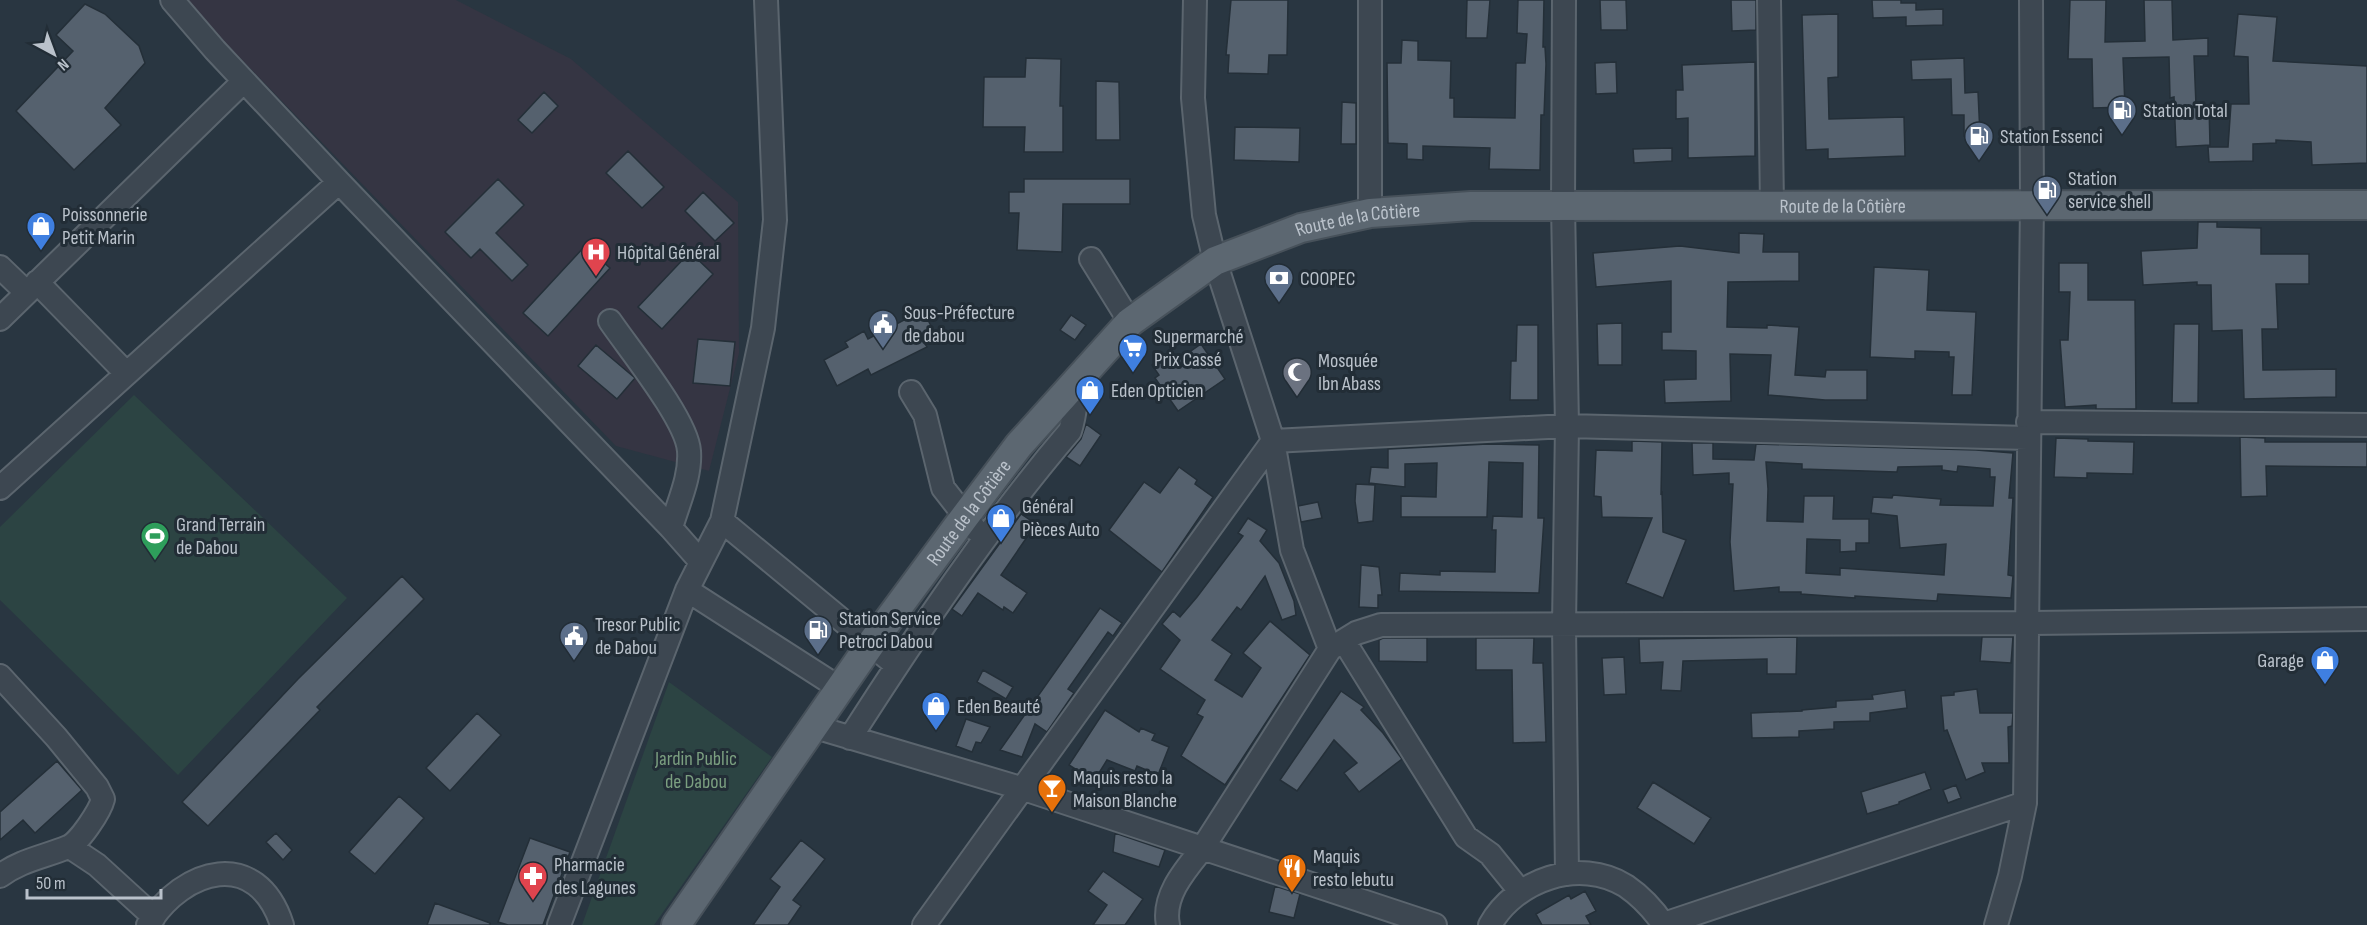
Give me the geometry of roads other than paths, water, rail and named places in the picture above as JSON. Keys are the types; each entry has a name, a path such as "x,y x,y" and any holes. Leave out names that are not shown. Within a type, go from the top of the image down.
{"main road":[{"name":"Route de la Côtière","path":"676,925 870,645 1019,445 1130,322 1215,261 1301,228 1371,213 1471,206 2367,205"}],"street":[{"path":"172,0 339,182 701,562"},
{"path":"559,925 687,590 722,521 763,328 775,220 766,0"},
{"path":"1194,0 1193,98 1204,214 1215,261 1273,441 1292,550 1337,645 1466,837 1490,854 1520,891"},
{"path":"1370,0 1371,213"},
{"path":"1564,0 1563,205 1567,426 1564,625 1567,874"},
{"path":"1769,0 1772,205"},
{"path":"1996,925 2010,876 2025,803 2032,204 2031,0"},
{"path":"0,319 244,81"},
{"path":"0,488 339,182"},
{"path":"1091,259 1130,322"},
{"path":"0,267 32,287 126,373"},
{"path":"610,321 682,428 689,450 688,472 671,528"},
{"path":"850,738 896,665 982,540 1041,464 1070,431 1075,417 1074,404 1080,376"},
{"path":"911,392 925,415 944,488 966,515 982,540"},
{"path":"1273,441 1567,426 2028,430 2367,425"},
{"path":"924,925 1273,441"},
{"path":"1019,445 1041,464"},
{"path":"722,521 896,665"},
{"path":"687,590 841,689"},
{"path":"1168,925 1171,895 1182,874 1202,849 1337,645 1356,633 1381,625 2027,623 2367,619"},
{"path":"0,676 56,737 97,787 103,799 100,810 70,847 29,859 0,876"},
{"path":"814,727 1024,789 1436,925"},
{"path":"1490,925 1497,912 1520,891 1543,879 1567,874 1596,875 1623,885 1647,902 1664,925 2025,803"},
{"path":"70,847 97,866 151,921 164,904 189,885 210,874 230,873 246,879 266,894 282,925"}],"place":[{"name":"Station Total","path":"2122,136"},
{"name":"Station Essenci","path":"1979,162"},
{"name":"Station service shell","path":"2047,216"},
{"name":"Poissonnerie Petit Marin","path":"41,252"},
{"name":"Hôpital Général","path":"596,278"},
{"name":"COOPEC","path":"1279,304"},
{"name":"Sous-Préfecture de dabou","path":"883,350"},
{"name":"Supermarché Prix Cassé","path":"1133,374"},
{"name":"Mosquée Ibn Abass","path":"1297,398"},
{"name":"Eden Opticien","path":"1090,416"},
{"name":"Général Pièces Auto","path":"1001,544"},
{"name":"Grand Terrain de Dabou","path":"155,562"},
{"name":"Station Service Petroci Dabou","path":"818,656"},
{"name":"Tresor Public de Dabou","path":"574,662"},
{"name":"Garage","path":"2325,686"},
{"name":"Eden Beauté","path":"936,732"},
{"name":"Maquis resto la Maison Blanche","path":"1052,814"},
{"name":"Maquis resto lebutu","path":"1292,894"},
{"name":"Pharmacie des Lagunes","path":"533,902"}],"park label":[{"name":"Jardin Public de Dabou","path":"696,770"}]}
